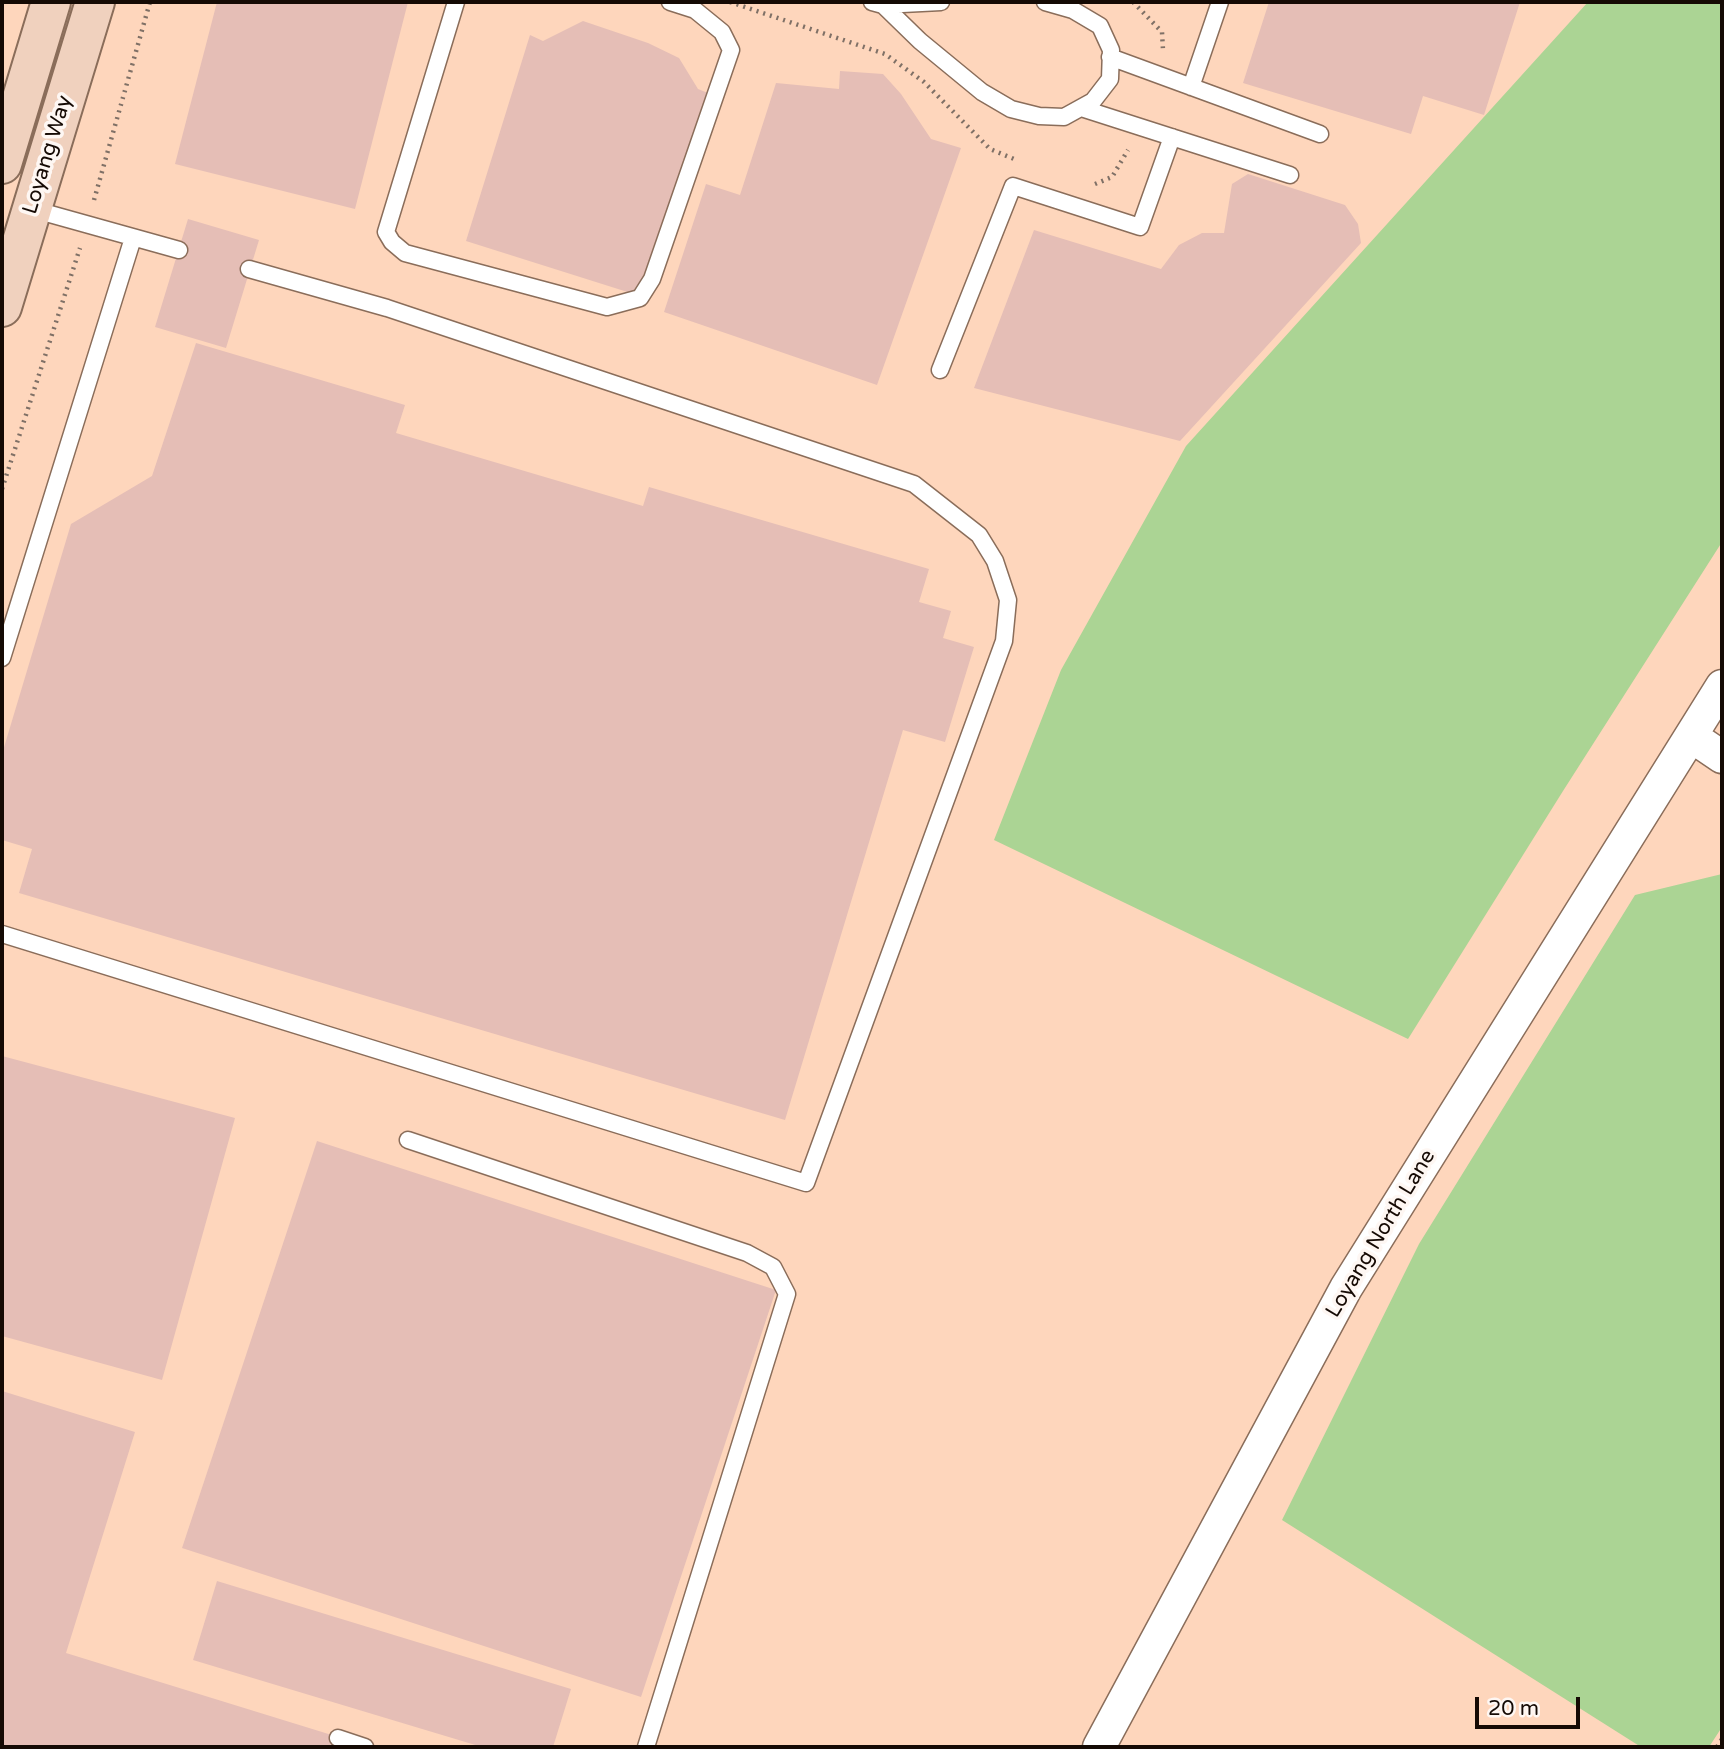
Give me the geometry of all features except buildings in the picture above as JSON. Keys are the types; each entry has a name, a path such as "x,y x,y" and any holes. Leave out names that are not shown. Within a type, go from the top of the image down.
{"main road":[{"name":"Loyang Way","path":"2,164 51,2"},
{"name":"Loyang Way","path":"2,307 95,2"}],"street":[{"name":"Loyang North Lane","path":"1099,1747 1346,1288 1722,686"},
{"path":"1691,736 1722,757"}],"lane":[{"path":"456,2 386,232 392,242 405,253 607,307 640,298 652,279 731,50 722,32 695,10 670,2"},
{"path":"877,4 941,2"},
{"path":"877,4 972,84 1011,109 1038,116 1064,117 1093,101 1110,79 1111,50 1100,26 1073,10 1045,2"},
{"path":"1191,87 1220,2"},
{"path":"1110,57 1320,134"},
{"path":"1081,108 1290,175"},
{"path":"940,370 1013,186 1140,227 1172,137"},
{"path":"32,209 179,250"},
{"path":"2,658 133,238"},
{"path":"2,934 806,1183 1004,641 1008,600 995,561 979,535 914,484 387,308 250,270"},
{"path":"408,1140 747,1253 773,1267 787,1294 646,1747"},
{"path":"338,1738 365,1747"}],"path":[{"path":"730,2 885,54"},
{"path":"1717,1747 1722,1739"}],"shaded area":[{"path":"2,2 1722,2 1722,1747 2,1747"}],"green space":[{"path":"1588,2 1722,2 1722,542 1408,1039 994,840 1061,670 1186,446"},
{"path":"1722,874 1722,1727 1709,1747 1641,1747 1282,1520 1419,1244 1635,895"}]}
